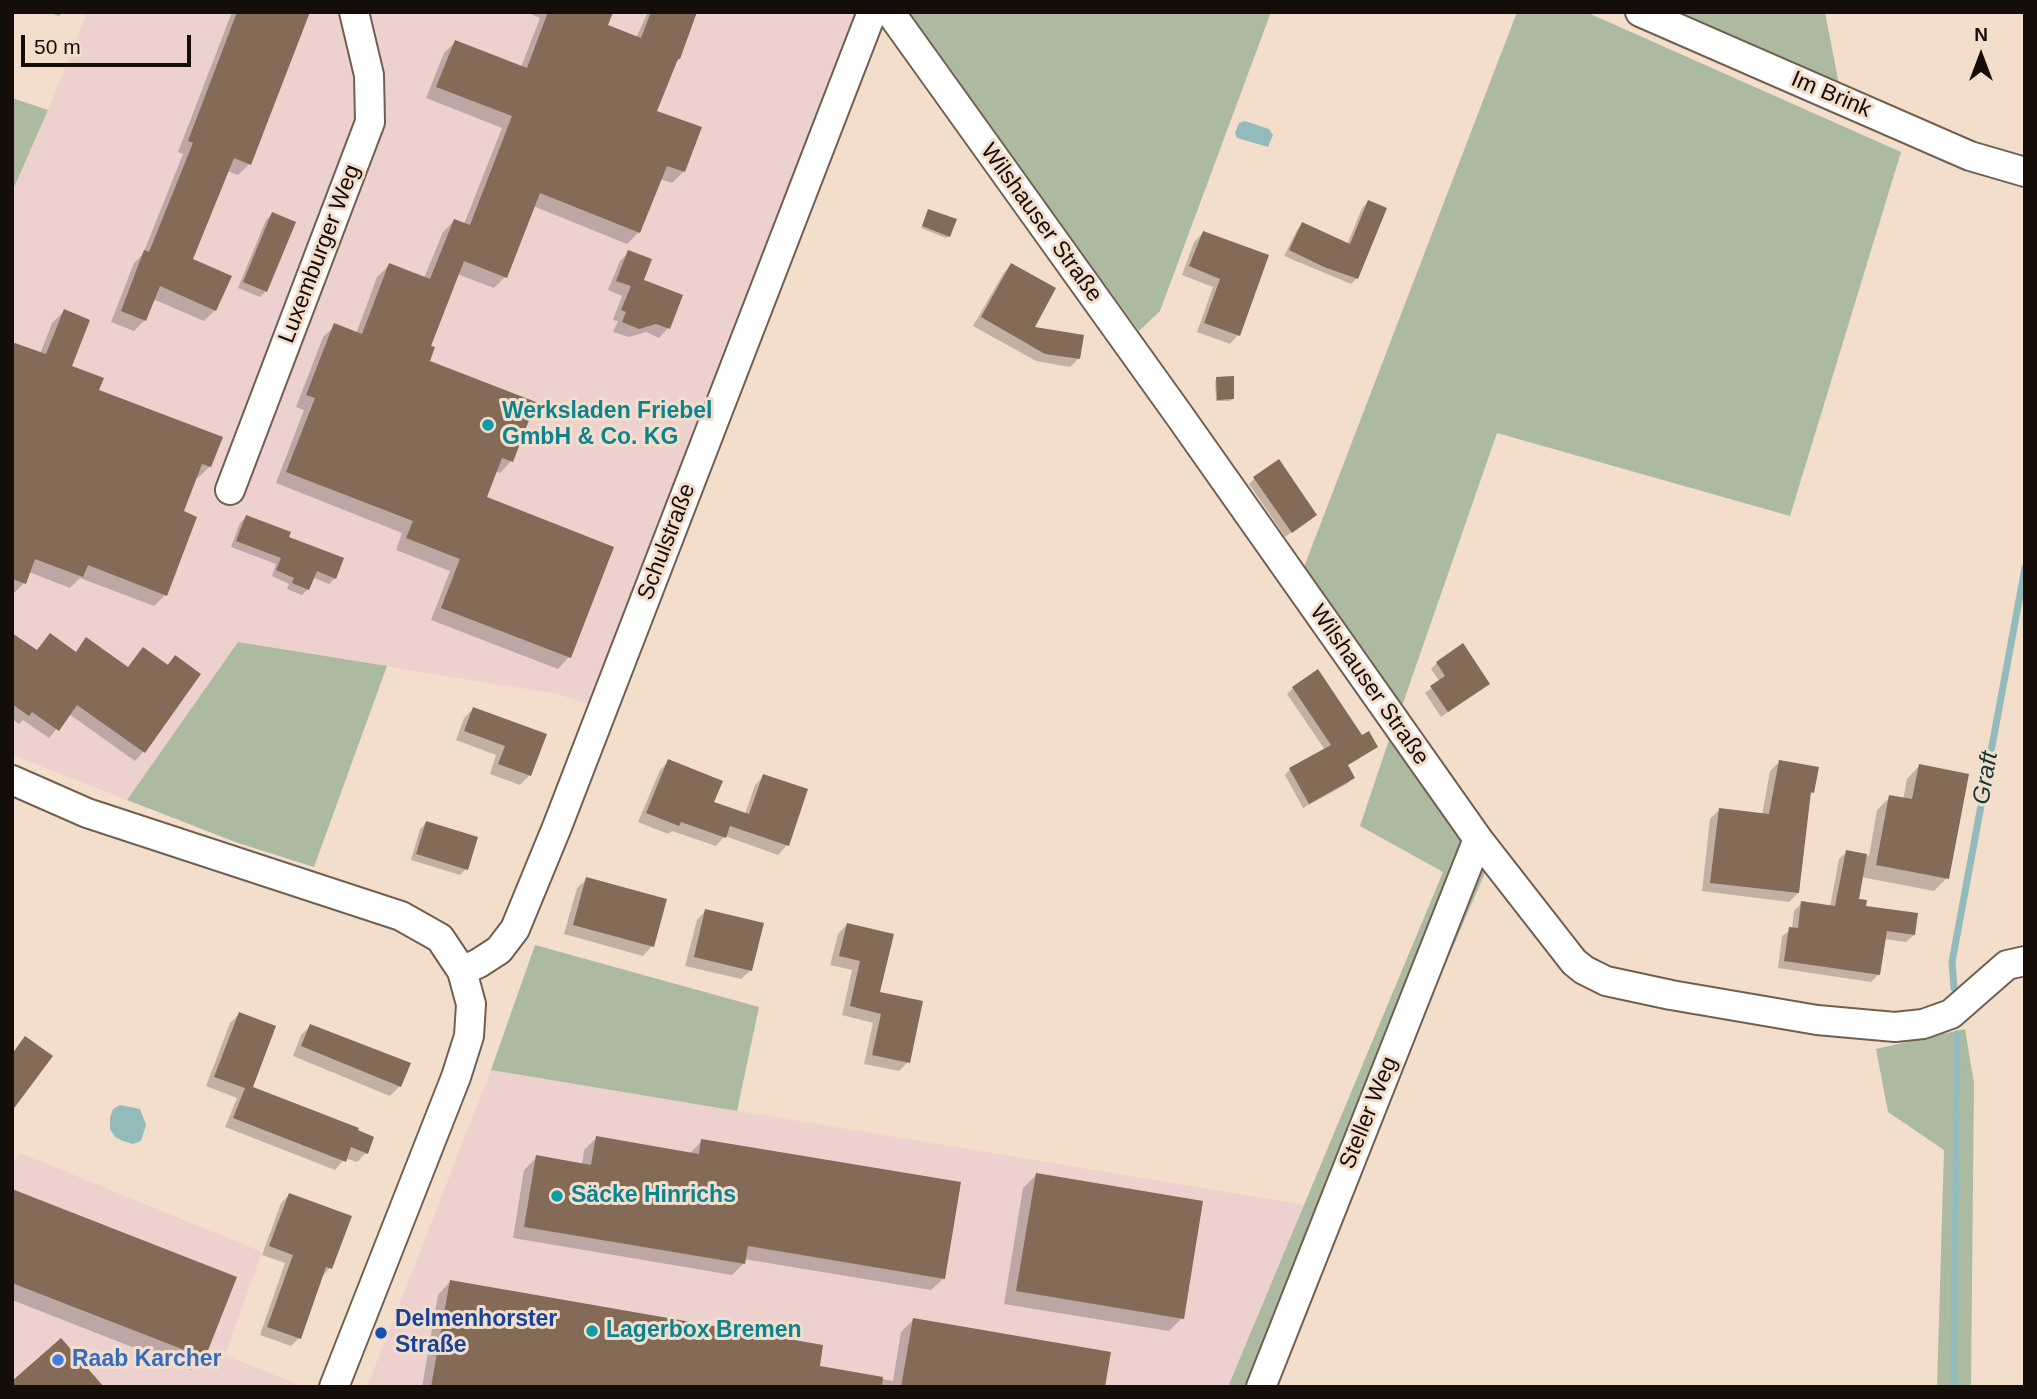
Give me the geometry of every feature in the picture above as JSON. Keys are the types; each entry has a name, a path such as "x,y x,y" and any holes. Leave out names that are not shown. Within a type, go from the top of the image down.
{"street":[{"name":"Luxemburger Weg","path":"230,491 370,122 369,75 354,12"},
{"name":"Schulstraße","path":"462,971 499,950 515,929 872,12"},
{"name":"Wilshauser Straße","path":"890,12 1478,839 1574,962 1593,976 1619,984 1818,1020 1895,1027 1923,1024 1951,1014 2007,965 2025,961"},
{"name":"Im Brink","path":"1640,12 1970,156 2025,173"},
{"path":"12,779 87,813 401,916 440,939 462,971 471,1004 469,1036 460,1067 334,1387"},
{"name":"Steller Weg","path":"1261,1387 1478,839"}],"shaded area":[{"path":"87,12 861,12 592,705 557,694 238,642 127,800 12,753 12,192"},
{"path":"491,1070 1321,1208 1249,1387 367,1387"},
{"path":"20,1153 262,1252 225,1355 305,1387 12,1387 12,1164"}],"green space":[{"path":"902,12 1271,12 1160,311 1139,331"},
{"path":"1517,12 1586,12 1901,152 1790,516 1497,433 1401,709 1304,567"},
{"path":"1667,12 1825,12 1840,90"},
{"path":"12,98 48,110 12,192"},
{"path":"238,642 387,666 314,867 238,843 127,800"},
{"path":"1390,737 1488,866 1262,1387 1228,1387 1443,872 1360,826"},
{"path":"535,945 759,1007 737,1111 491,1070"},
{"path":"1965,1029 1974,1083 1971,1387 1937,1387 1944,1150 1888,1112 1876,1049"}],"water":[{"path":"1245,121 1269,129 1273,135 1268,147 1237,138 1235,133 1239,123"},
{"path":"120,1105 140,1109 146,1125 141,1141 133,1144 123,1141 115,1137 110,1129 113,1109"}],"building":[{"path":"237,12 310,12 251,165 234,158 193,259 232,276 216,311 160,286 146,321 121,311 144,250 149,252 193,143 188,141"},
{"path":"548,12 613,12 608,25 641,38 651,12 697,12 657,111 702,127 685,172 667,166 640,233 540,193 507,278 464,261 431,346 435,347 430,361 536,402 513,462 502,458 487,497 614,547 571,658 441,608 460,559 406,538 413,521 286,472 315,398 306,395 334,323 362,334 389,263 430,279 454,219 470,225 512,116 436,87 455,40 527,68"},
{"path":"1368,200 1387,208 1358,279 1324,267 1289,250 1302,222 1350,244"},
{"path":"928,209 957,219 950,237 922,226"},
{"path":"272,212 296,222 267,292 243,282"},
{"path":"1203,231 1269,255 1240,336 1204,323 1220,279 1189,266"},
{"path":"628,250 652,259 644,280 683,295 670,329 656,324 639,329 622,322 626,312 621,310 631,286 616,281"},
{"path":"1011,263 1056,288 1035,327 1084,335 1080,359 1045,354 981,317"},
{"path":"64,309 90,320 72,366 104,378 99,390 223,437 211,467 202,464 184,511 197,517 167,596 88,565 83,577 35,559 26,584 12,579 12,342 46,354"},
{"path":"1234,376 1234,399 1217,400 1216,377"},
{"path":"1279,459 1317,515 1292,533 1253,477"},
{"path":"246,515 291,532 289,537 344,558 336,579 317,571 309,590 292,583 294,578 276,570 281,558 236,541"},
{"path":"12,633 37,650 50,633 76,652 86,637 128,667 143,647 168,665 175,655 201,674 145,753 77,705 59,731 32,712 29,716 12,704"},
{"path":"1463,643 1490,684 1448,712 1430,686 1445,676 1436,662"},
{"path":"1318,669 1362,735 1369,731 1378,747 1348,765 1355,778 1309,804 1289,768 1331,745 1292,687"},
{"path":"473,707 547,734 531,776 498,764 505,746 464,731"},
{"path":"668,759 723,781 714,802 749,814 763,774 808,789 789,846 730,826 726,838 681,822 679,826 646,813"},
{"path":"1779,760 1819,767 1814,793 1811,792 1799,893 1710,883 1719,808 1769,814"},
{"path":"1919,764 1969,774 1949,879 1876,865 1889,795 1912,799"},
{"path":"426,821 478,837 468,870 416,854"},
{"path":"1846,850 1867,854 1859,899 1867,900 1866,906 1918,913 1915,935 1887,931 1880,975 1784,961 1789,927 1798,928 1801,901 1835,906"},
{"path":"586,877 667,899 654,947 573,925"},
{"path":"705,909 764,923 752,971 694,957"},
{"path":"847,923 894,934 880,992 923,1001 910,1063 872,1055 881,1014 850,1006 860,961 839,956"},
{"path":"239,1012 276,1026 253,1087 359,1128 358,1130 374,1137 368,1154 351,1147 346,1162 233,1118 245,1088 214,1077"},
{"path":"310,1024 411,1063 401,1087 301,1046"},
{"path":"25,1036 53,1056 12,1111 12,1054"},
{"path":"596,1136 699,1154 701,1139 961,1182 945,1279 748,1246 745,1264 524,1227 536,1155 591,1165"},
{"path":"1036,1173 1203,1201 1184,1319 1016,1291"},
{"path":"12,1189 237,1277 205,1358 12,1283"},
{"path":"289,1193 352,1216 332,1269 326,1267 301,1339 267,1327 293,1255 269,1246"},
{"name":"Lagerbox Bremen","path":"450,1280 823,1345 820,1366 883,1377 882,1387 431,1387"},
{"path":"913,1318 1111,1352 1105,1387 901,1387"},
{"name":"Raab Karcher","path":"61,1338 104,1387 12,1387 12,1381"}],"waterway":[{"name":"Graft","path":"1954,988 1952,962 2025,568"},
{"path":"1954,1387 1957,1034"}],"place":[{"name":"Werksladen Friebel GmbH & Co. KG","path":"488,425"},
{"name":"Säcke Hinrichs","path":"557,1196"},
{"name":"Lagerbox Bremen","path":"592,1331"},
{"name":"Delmenhorster Straße","path":"381,1333"},
{"name":"Raab Karcher","path":"58,1360"}]}
